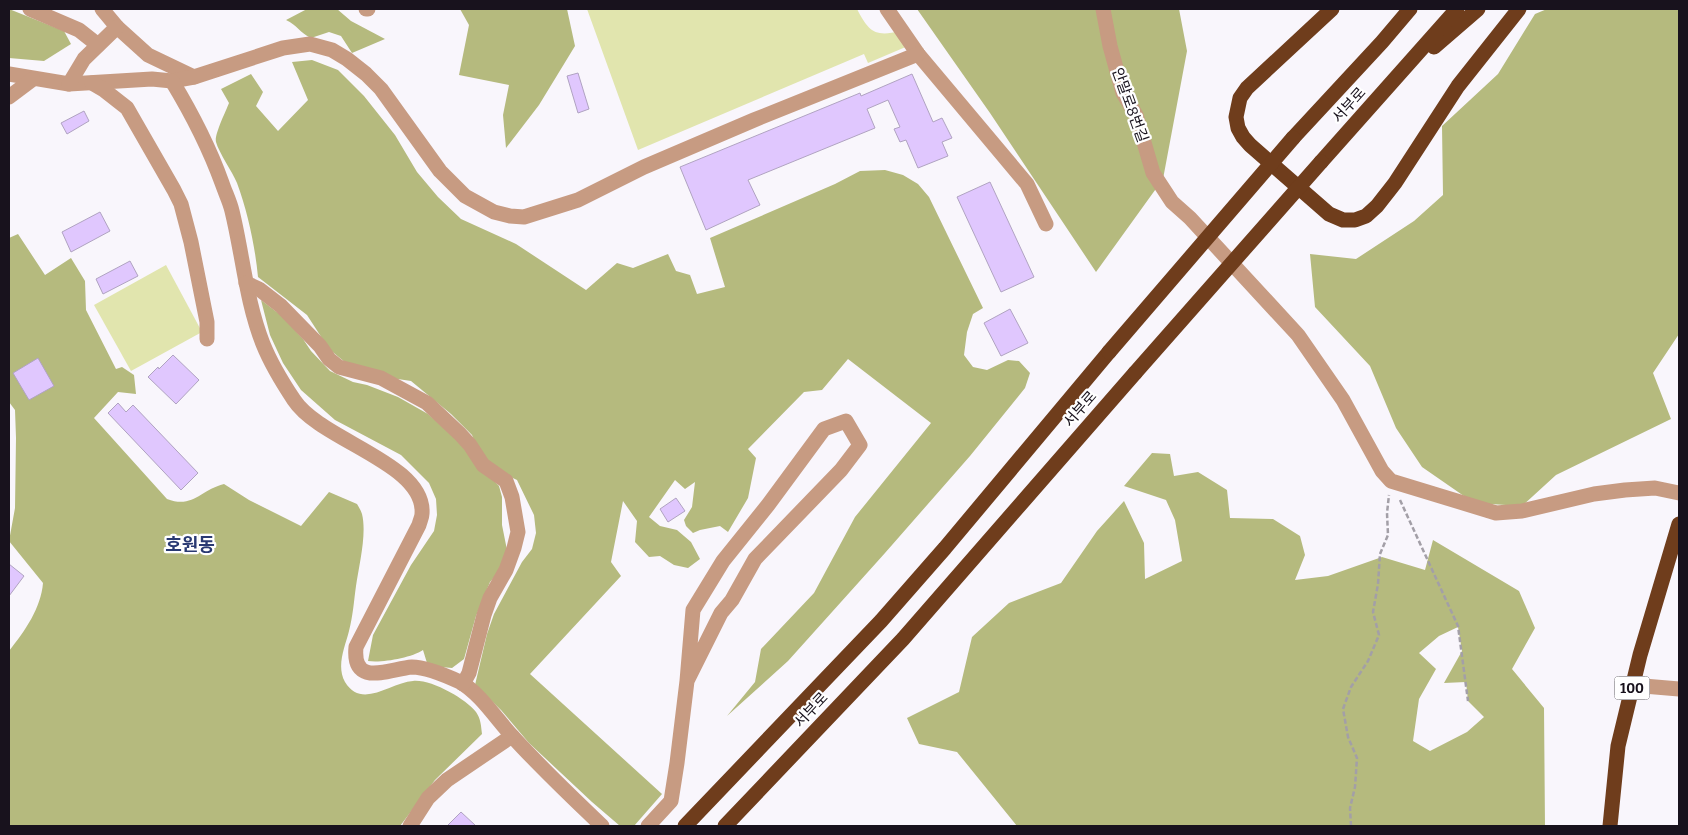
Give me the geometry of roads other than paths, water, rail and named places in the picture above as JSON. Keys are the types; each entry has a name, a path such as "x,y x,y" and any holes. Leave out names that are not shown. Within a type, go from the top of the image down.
{"highway":[{"path":"1332,9 1247,88 1240,98 1236,117 1238,128 1250,145 1328,214 1349,220 1366,216 1382,199 1400,175 1458,86 1518,9"},
{"path":"1382,42 1399,9"},
{"name":"서부로","path":"685,826 880,622 1293,138 1410,9"},
{"name":"서부로","path":"725,826 903,639 1134,373 1456,9"},
{"path":"1395,80 1478,9"},
{"name":"100","path":"1610,826 1618,746 1632,685 1679,524"}],"lane":[{"path":"30,9 79,30 98,45"},
{"path":"102,9 117,27 148,56 194,77"},
{"path":"888,9 918,54 1027,184 1046,224"},
{"name":"안말로8번길","path":"1104,9 1110,46 1123,93 1136,114 1153,173 1172,202 1190,218 1298,335 1343,400 1382,471 1391,481 1496,513 1522,511 1594,494 1625,490 1655,488 1679,493"},
{"path":"69,84 84,59 117,27"},
{"path":"9,74 69,84 152,79 172,81 194,77 283,48 310,44 332,50 366,74 381,89 440,171 465,196 494,212 524,217 578,200 644,168 737,127 918,54"},
{"path":"9,96 34,79"},
{"path":"172,81 198,125 232,210 255,320 263,345 282,381 297,404 313,420 332,433 391,466 407,480 418,495 422,514 419,525 356,647 355,656 361,669 368,673 376,674 414,667 426,669 463,684 602,826"},
{"path":"92,83 127,108 181,204 191,242 207,322 207,339"},
{"path":"246,283 260,289 281,306 320,346 329,359 339,367 381,378 427,403 470,445 483,465 506,481 512,497 518,532 514,548 484,615 469,673 463,684"},
{"path":"648,826 671,801 687,681 693,610 722,561 768,505 824,429 846,421 860,445 842,470 755,559 732,600 721,613 687,681"},
{"path":"1632,685 1679,689"},
{"path":"410,826 428,798 447,780 512,736"}],"district":[{"name":"호원동","path":"190,545"}]}
